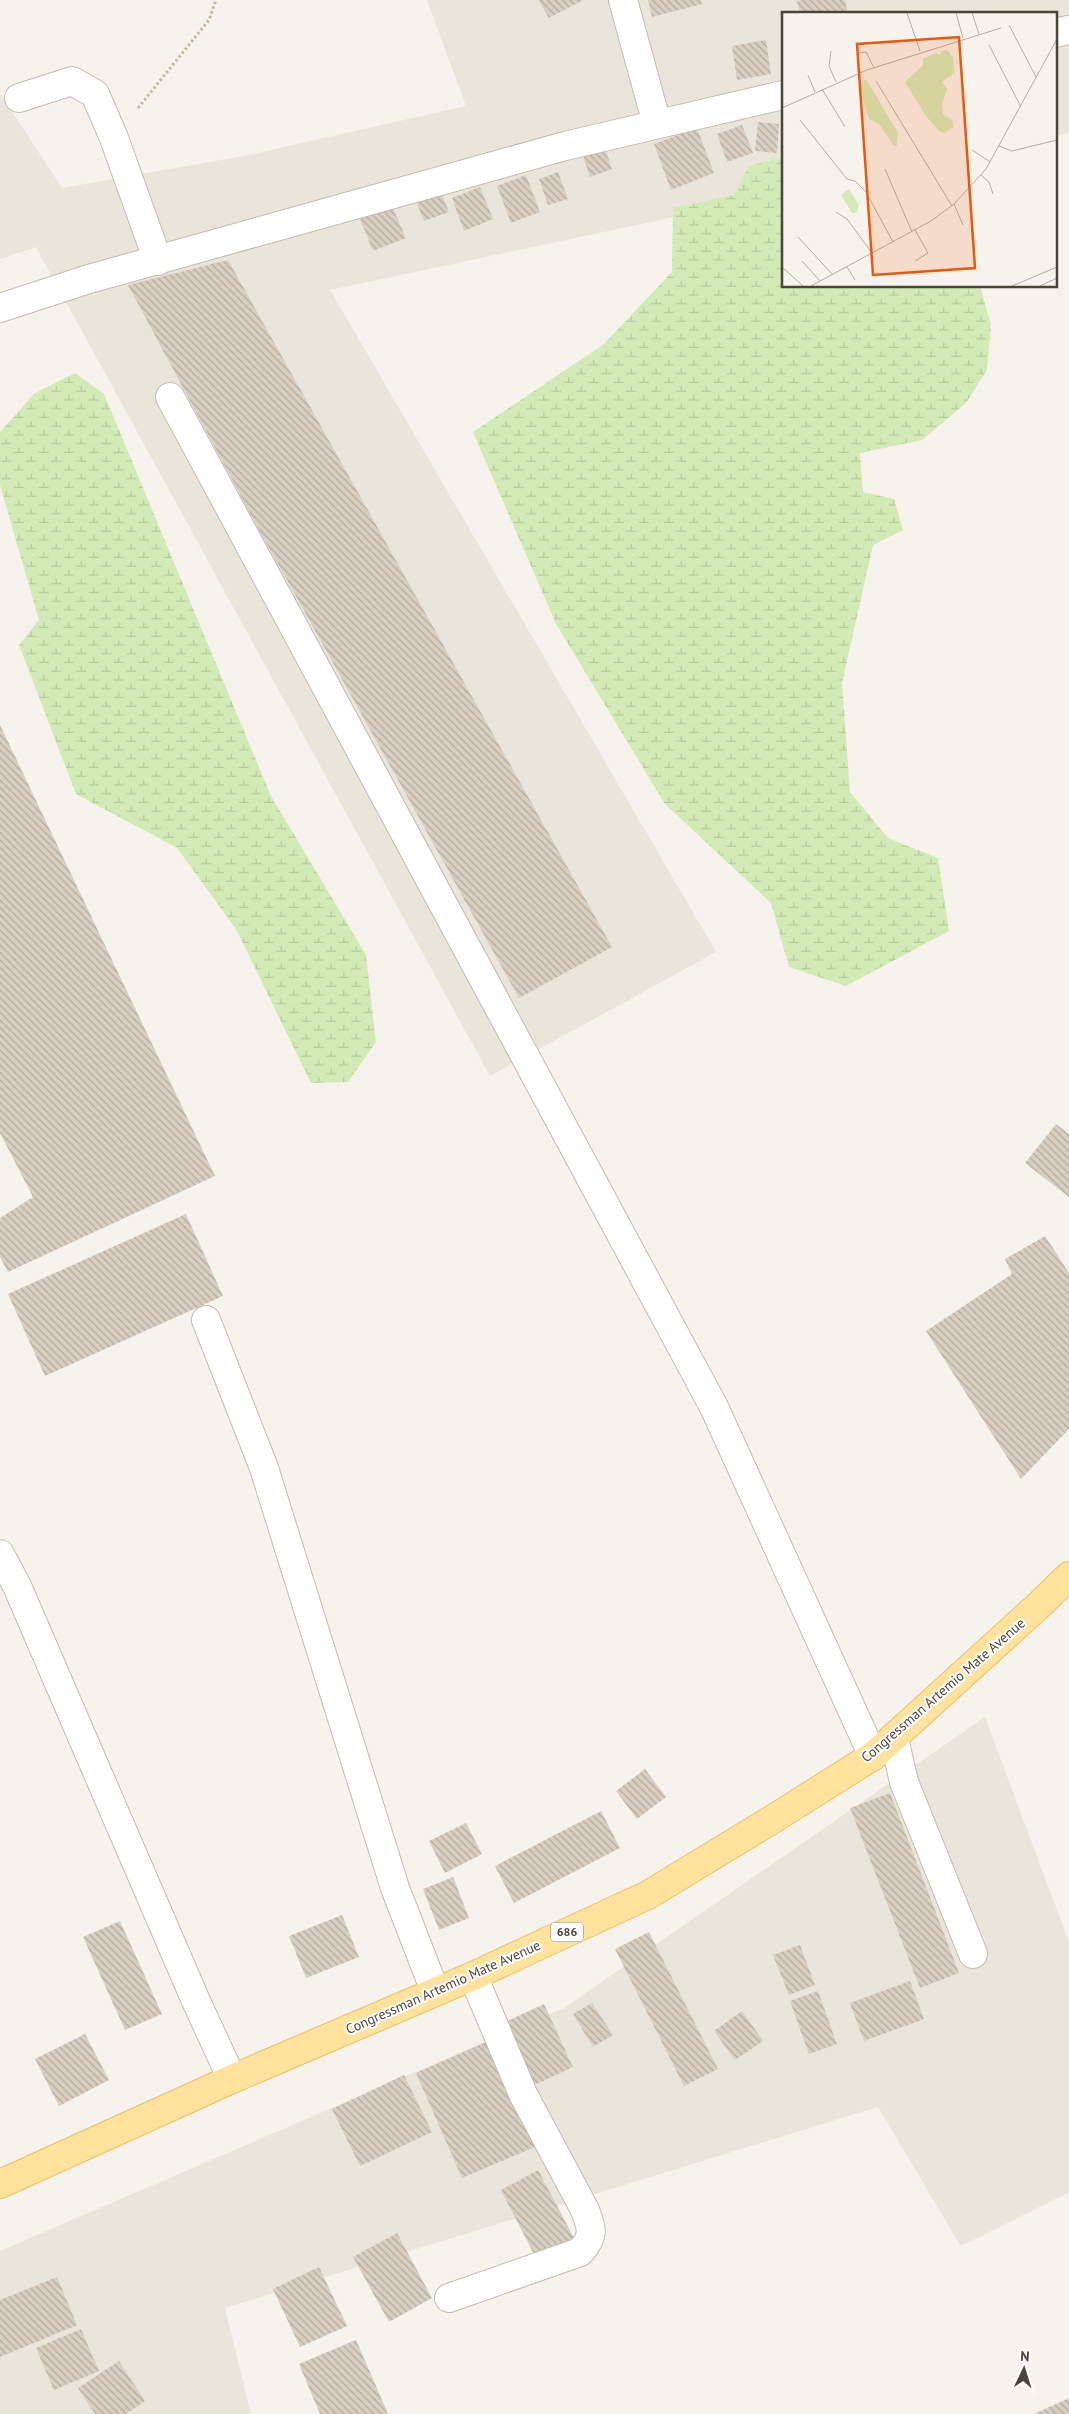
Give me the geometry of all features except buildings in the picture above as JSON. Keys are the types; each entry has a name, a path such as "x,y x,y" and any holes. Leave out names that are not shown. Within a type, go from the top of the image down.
{"main road":[{"name":"Congressman Artemio Mate Avenue","path":"2,2180 472,1976 648,1895 774,1819 872,1756 894,1738 1069,1576"}],"street":[{"path":"623,0 656,124"},
{"path":"1056,33 1069,30"},
{"path":"20,98 72,81 95,94 114,138 158,261"},
{"path":"0,308 90,279 565,146 782,95"},
{"path":"170,396 714,1407 872,1756"},
{"path":"206,1320 264,1468 395,1888 434,1991"},
{"path":"0,1554 17,1586 196,2001 232,2079"},
{"path":"894,1738 904,1782 973,1954"},
{"path":"449,2298 580,2252 590,2242 592,2228 585,2210 522,2094 472,1976"}],"path":[{"path":"114,138 209,20 216,0"}],"shaded area":[{"path":"427,0 1069,0 1069,133 1056,136 1056,12 782,12 782,194 330,290 716,952 490,1076 36,247 0,259 0,93 62,188 249,155 466,106"},
{"path":"985,1717 1069,1942 1069,2192 961,2246 878,2107 225,2308 251,2414 0,2414 0,2251 564,2008"}],"green space":[{"path":"782,157 782,288 981,288 991,325 987,370 966,403 922,440 860,453 863,492 894,499 903,530 873,545 842,683 850,792 888,838 938,858 949,931 846,986 789,967 771,903 665,804 556,624 473,432 603,345 672,272 673,208 734,195 749,166"},
{"path":"75,373 104,394 271,796 366,955 376,1042 348,1082 311,1083 236,929 177,848 76,794 19,645 39,620 0,485 0,432 35,393"}]}
